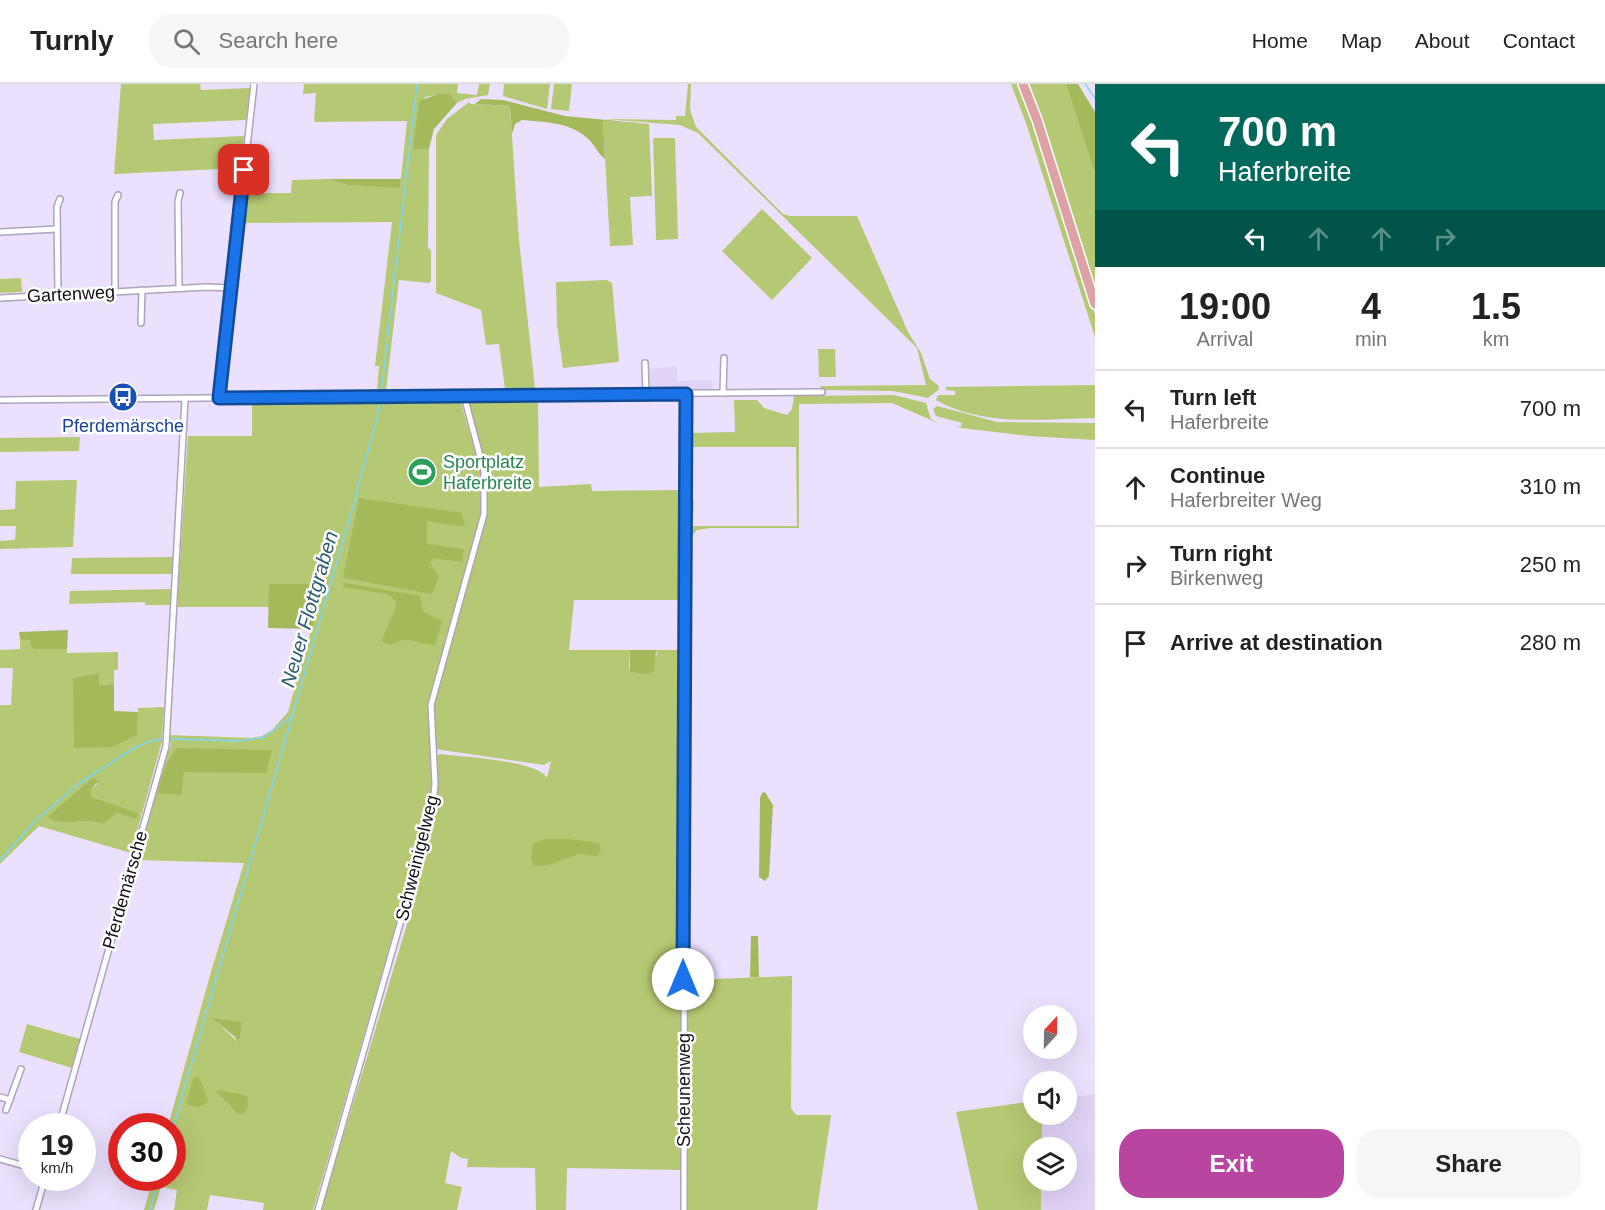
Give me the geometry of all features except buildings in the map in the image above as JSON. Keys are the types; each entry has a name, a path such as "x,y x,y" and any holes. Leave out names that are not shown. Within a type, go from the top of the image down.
{"main road":[{"path":"1023,84 1037,120 1095,304"}],"street":[{"path":"219,398 254,84"},
{"path":"179,288 178,201 180,193"},
{"path":"116,291 115,202 118,195"},
{"path":"58,294 57,207 60,199"},
{"path":"0,232 57,229"},
{"name":"Gartenweg","path":"0,298 179,288 231,288"},
{"name":"Gartenweg","path":"141,323 142,290"},
{"path":"723,393 724,358"},
{"path":"645,363 646,394"},
{"path":"0,400 822,392"},
{"name":"Scheunenweg","path":"684,1210 686,394"},
{"name":"Schweinigelweg","path":"318,1210 432,813 435,783 431,705 484,514 484,471 464,396"},
{"name":"Pferdemärsche","path":"63,1113 166,746 185,399"},
{"path":"6,1110 21,1069"},
{"path":"0,1097 10,1100"},
{"path":"0,1159 18,1164"},
{"path":"36,1210 41,1191"}],"shaded area":[{"path":"677,366 678,381 712,380 712,390 650,391 648,369"},
{"path":"1095,1094 1095,1210 1041,1210 1041,1191 1077,1191 1077,1137 1042,1137 1042,1125 1077,1125 1077,1097"}],"green space":[{"path":"121,84 200,84 201,90 250,88 246,120 153,124 154,140 244,136 240,168 114,174"},
{"path":"304,84 458,84 457,93 477,95 479,84 490,84 488,95 465,99 457,103 448,93 425,97 414,149 429,149 428,248 431,250 431,281 429,283 399,280 386,390 377,391 379,366 375,366 392,222 241,223 245,193 291,193 292,180 328,179 347,185 400,187 407,121 314,122 316,93 303,94"},
{"path":"504,84 550,84 547,109 503,96"},
{"path":"554,84 572,84 569,111 551,109"},
{"path":"688,84 691,84 690,109 696,127 783,214 790,216 857,216 908,332 921,353 930,379 939,386 938,390 928,398 893,391 821,390 820,386 926,385 917,348 698,133 680,125 604,119 676,120 676,116 685,116"},
{"path":"1011,84 1019,84 1035,125 1095,315 1095,337 1026,123"},
{"path":"1026,84 1066,84 1095,174 1095,292"},
{"path":"1066,84 1078,84 1095,112 1095,174"},
{"path":"449,93 457,103 434,129 429,149 413,149 419,101 438,94"},
{"path":"481,99 503,100 565,116 649,124 603,121 605,159 586,137 572,128 548,122 522,120 515,124 512,134 510,106 475,104"},
{"path":"469,102 510,106 519,240 535,388 505,389 499,344 486,345 481,310 436,293 436,135 447,119"},
{"path":"603,121 649,124 652,196 630,197 633,245 610,246"},
{"path":"653,138 675,138 678,239 656,240"},
{"path":"328,179 401,179 400,188 347,185"},
{"path":"762,209 812,258 772,300 722,251"},
{"path":"21,278 22,292 0,293 0,279"},
{"path":"607,280 612,283 618,362 563,368 557,325 556,282"},
{"path":"818,349 835,349 836,377 819,377"},
{"path":"1095,385 1095,418 1014,420 993,418 954,409 936,400 938,395 955,395 955,391 946,390 946,387"},
{"path":"894,395 926,403 931,419 940,424 892,403 799,404 799,528 711,528 697,530 691,537 690,785 687,755 688,545 691,531 689,529 693,526 797,526 796,447 691,447 691,500 694,501 693,522 689,521 689,433 735,432 734,400 757,400 764,408 787,415 792,409 794,396"},
{"path":"472,398 509,398 513,399 513,403 538,403 539,487 591,484 592,491 681,490 684,485 684,581 679,585 683,585 684,643 681,644 681,600 574,600 569,650 630,650 629,669 657,655 656,650 681,650 683,647 681,1170 567,1168 566,1210 536,1210 535,1168 467,1167 468,1159 461,1158 451,1151 445,1183 462,1187 457,1210 321,1210 411,911 436,805 436,756 440,754 515,763 541,772 547,778 551,761 544,765 435,749 432,712 485,520 486,492 467,404"},
{"path":"370,399 372,403 385,400 384,403 461,403 482,476 482,518 430,702 433,788 428,815 313,1210 263,1210 264,1203 210,1195 207,1210 174,1210 177,1191 186,1191 186,1113 172,1113 244,863 136,860 163,764 171,745 169,735 251,738 262,736 272,730 288,712 324,585 270,584 269,607 177,607 188,436 252,436 252,405 241,404 243,400","holes":["212,1017 242,1022 239,1043"]},
{"path":"937,406 997,422 1095,423 1095,440 1029,436 961,428 954,425 961,427 962,423 936,416 933,409"},
{"path":"80,437 79,451 0,452 0,438"},
{"path":"77,480 73,547 0,549 0,541 15,540 16,526 0,526 0,510 15,509 16,481"},
{"path":"359,498 462,513 465,527 427,521 427,544 464,549 462,562 433,558 430,563 439,576 432,594 343,578"},
{"path":"174,557 173,574 71,574 72,558"},
{"path":"345,583 420,596 423,612 442,621 435,645 409,640 391,644 382,641 396,601 387,594 343,587"},
{"path":"269,584 324,584 312,629 268,628"},
{"path":"172,589 171,605 145,605 145,602 69,604 70,591"},
{"path":"68,630 67,649 33,649 29,640 20,639 19,632"},
{"path":"24,638 32,643 33,649 67,649 67,653 118,652 118,670 114,670 114,684 100,685 99,673 73,678 137,735 138,708 164,707 162,741 131,853 39,826 0,864 0,705 11,705 13,668 0,668 0,650 20,649 20,639","holes":["93,777 97,784 91,790 90,797 135,819 117,813 103,824 89,821 62,821 47,817"]},
{"path":"630,650 656,650 654,671 648,674 630,672"},
{"path":"99,673 100,685 114,684 114,711 138,712 137,735 113,747 74,748 73,678"},
{"path":"177,748 272,750 266,773 184,772 181,795 157,793 167,762"},
{"path":"93,777 98,781 91,790 91,797 138,813 138,816 135,819 117,813 103,824 61,822 47,817"},
{"path":"690,788 689,980 792,976 791,1108 796,1115 831,1115 817,1210 687,1210 687,832"},
{"path":"765,792 773,805 769,876 765,881 759,877 760,798"},
{"path":"545,839 599,843 601,850 597,856 578,854 549,865 534,866 531,858 533,844"},
{"path":"751,936 758,936 759,977 750,977"},
{"path":"211,1017 242,1022 239,1044 235,1037"},
{"path":"27,1024 80,1039 72,1068 19,1052"},
{"path":"198,1077 208,1102 199,1107 186,1104 193,1079"},
{"path":"220,1090 247,1096 248,1106 244,1114 236,1113 216,1092"},
{"path":"1023,1102 1023,1125 1042,1125 1042,1137 1023,1137 1023,1191 1041,1191 1041,1210 978,1210 956,1112"},
{"path":"149,1191 160,1191 154,1210 144,1210"}],"waterway":[{"name":"Neuer Flottgraben","path":"381,395 417,84"},
{"path":"1085,84 1095,98"},
{"name":"Neuer Flottgraben","path":"177,1113 356,496 376,423 380,399"},
{"path":"172,739 240,741 264,737 291,717"},
{"path":"0,860 35,821 78,784 134,748 162,739"},
{"name":"Neuer Flottgraben","path":"150,1210 155,1191"}],"place":[{"name":"Pferdemärsche","path":"123,397"},
{"name":"Sportplatz Haferbreite","path":"422,472"}],"route":[{"path":"244,170 219,398 686,394 686,752 683,979"}]}
